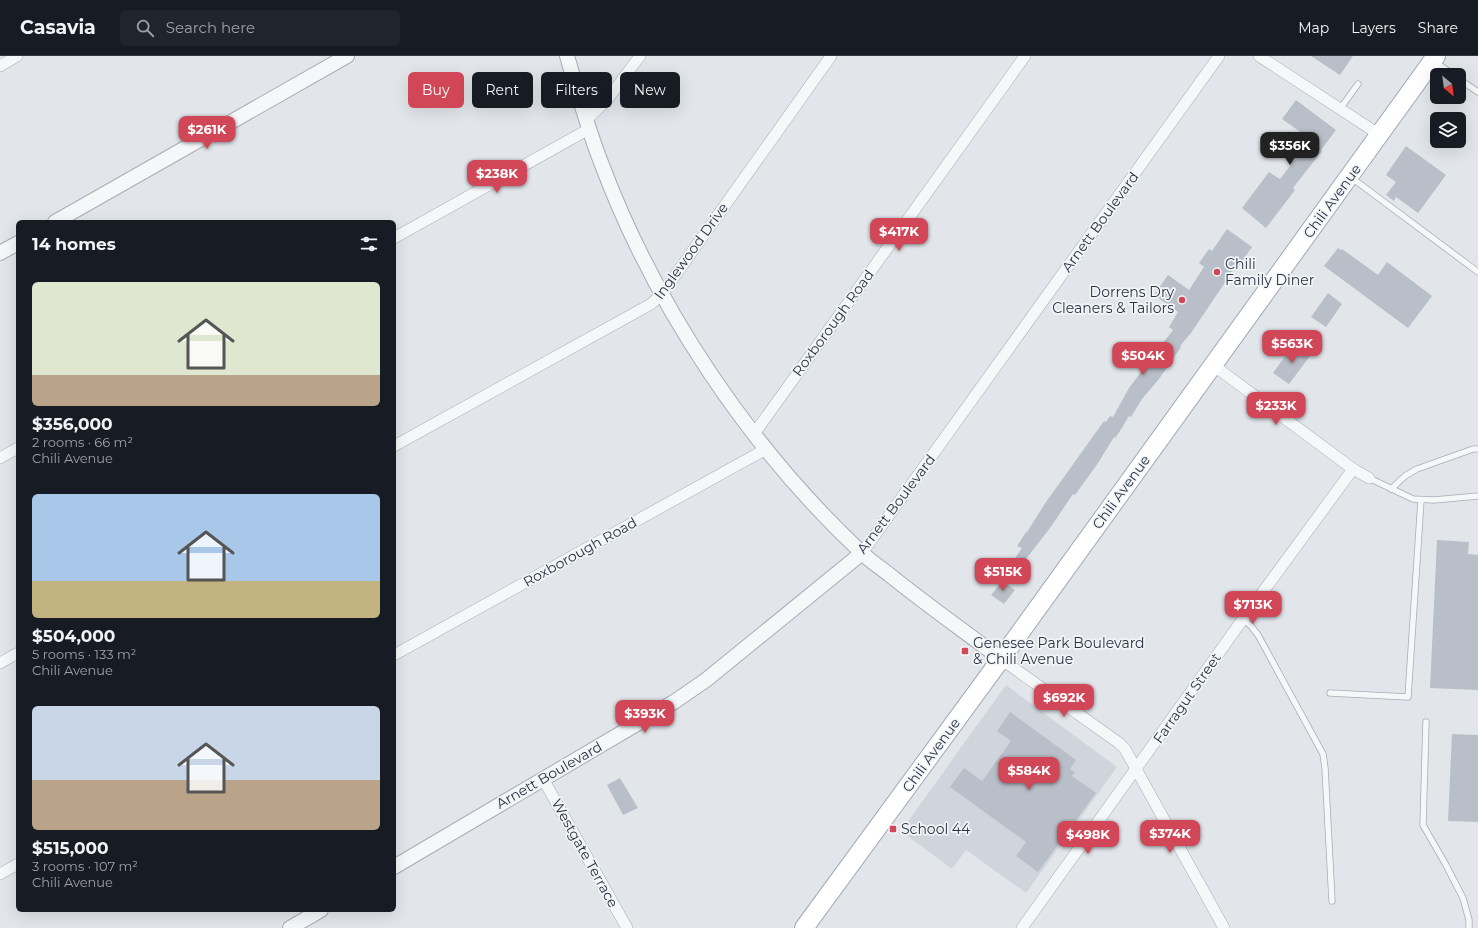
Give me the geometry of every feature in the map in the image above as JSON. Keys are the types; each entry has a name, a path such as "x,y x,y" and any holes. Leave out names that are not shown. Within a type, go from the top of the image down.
{"main road":[{"name":"Chili Avenue","path":"804,928 1001,659 1435,57"}],"street":[{"path":"0,66 17,56"},
{"path":"59,220 347,56"},
{"path":"567,56 602,165 636,244 662,294 712,376 754,434 806,497 862,553 918,598 1119,744 1127,752 1224,928"},
{"path":"396,237 588,124 640,56"},
{"name":"Inglewood Drive","path":"396,445 651,304 662,294 831,56"},
{"name":"Roxborough Road","path":"754,434 1025,56"},
{"name":"Arnett Boulevard","path":"396,866 674,702 706,680 862,553 1219,56"},
{"path":"1259,56 1380,135"},
{"path":"0,253 16,244"},
{"path":"1213,365 1353,469 1369,478"},
{"path":"0,458 16,449"},
{"name":"Roxborough Road","path":"396,654 766,449"},
{"name":"Farragut Street","path":"1024,927 1243,619 1353,469"},
{"path":"0,663 16,654"},
{"name":"Westgate Terrace","path":"543,779 622,927"},
{"path":"0,874 16,865"},
{"path":"294,927 318,912"}],"lane":[{"path":"1435,57 1447,68"},
{"path":"1340,109 1358,84"},
{"path":"1466,84 1478,92"},
{"path":"1350,176 1478,272"},
{"path":"1391,489 1405,476 1417,469 1473,449 1478,449"},
{"path":"1369,478 1413,499 1421,500 1478,496"},
{"path":"1330,693 1408,697 1421,500"},
{"path":"1243,619 1258,635 1323,754 1332,901"},
{"path":"1426,722 1423,825 1463,898 1469,920 1469,928"}],"shaded area":[{"path":"1006,685 1117,767 1026,893 966,850 952,869 901,831"}],"building":[{"path":"1311,56 1353,56 1340,75"},
{"path":"1296,100 1336,130 1321,150 1322,151 1293,188 1295,190 1266,228 1242,208 1269,172 1280,179 1309,138 1282,119"},
{"path":"1406,146 1446,175 1418,213 1396,197 1394,201 1386,195 1396,182 1386,175"},
{"path":"1227,229 1252,247 1238,267 1236,266 1191,333 1180,346 1181,347 1159,379 1142,399 1131,417 1129,416 1075,495 1073,494 1050,528 1026,559 1028,560 1021,570 1011,564 1022,548 1017,546 1046,502 1104,421 1106,422 1110,416 1113,417 1129,388 1152,355 1153,356 1173,330 1169,327 1178,312 1154,295 1168,275 1189,290 1204,267 1199,263 1209,249 1212,251"},
{"path":"1338,248 1341,250 1342,249 1378,275 1387,262 1432,296 1408,328 1324,266"},
{"path":"1328,293 1342,304 1326,327 1311,317"},
{"path":"1294,344 1310,356 1289,384 1273,373"},
{"path":"1437,540 1469,542 1468,554 1478,555 1478,690 1430,688"},
{"path":"1002,581 1015,590 1004,604 991,595"},
{"path":"1010,712 1076,760 1070,769 1075,772 1072,776 1096,793 1038,872 1016,856 1026,842 950,787 964,768 982,781 1011,741 997,731"},
{"path":"1452,734 1478,735 1478,822 1448,821"},
{"path":"620,778 638,808 623,815 607,785"}],"place":[{"name":"Chili Family Diner","path":"1217,272"},
{"name":"Dorrens Dry Cleaners & Tailors","path":"1182,300"},
{"name":"Genesee Park Boulevard & Chili Avenue","path":"965,651"},
{"name":"School 44","path":"893,829"}]}
